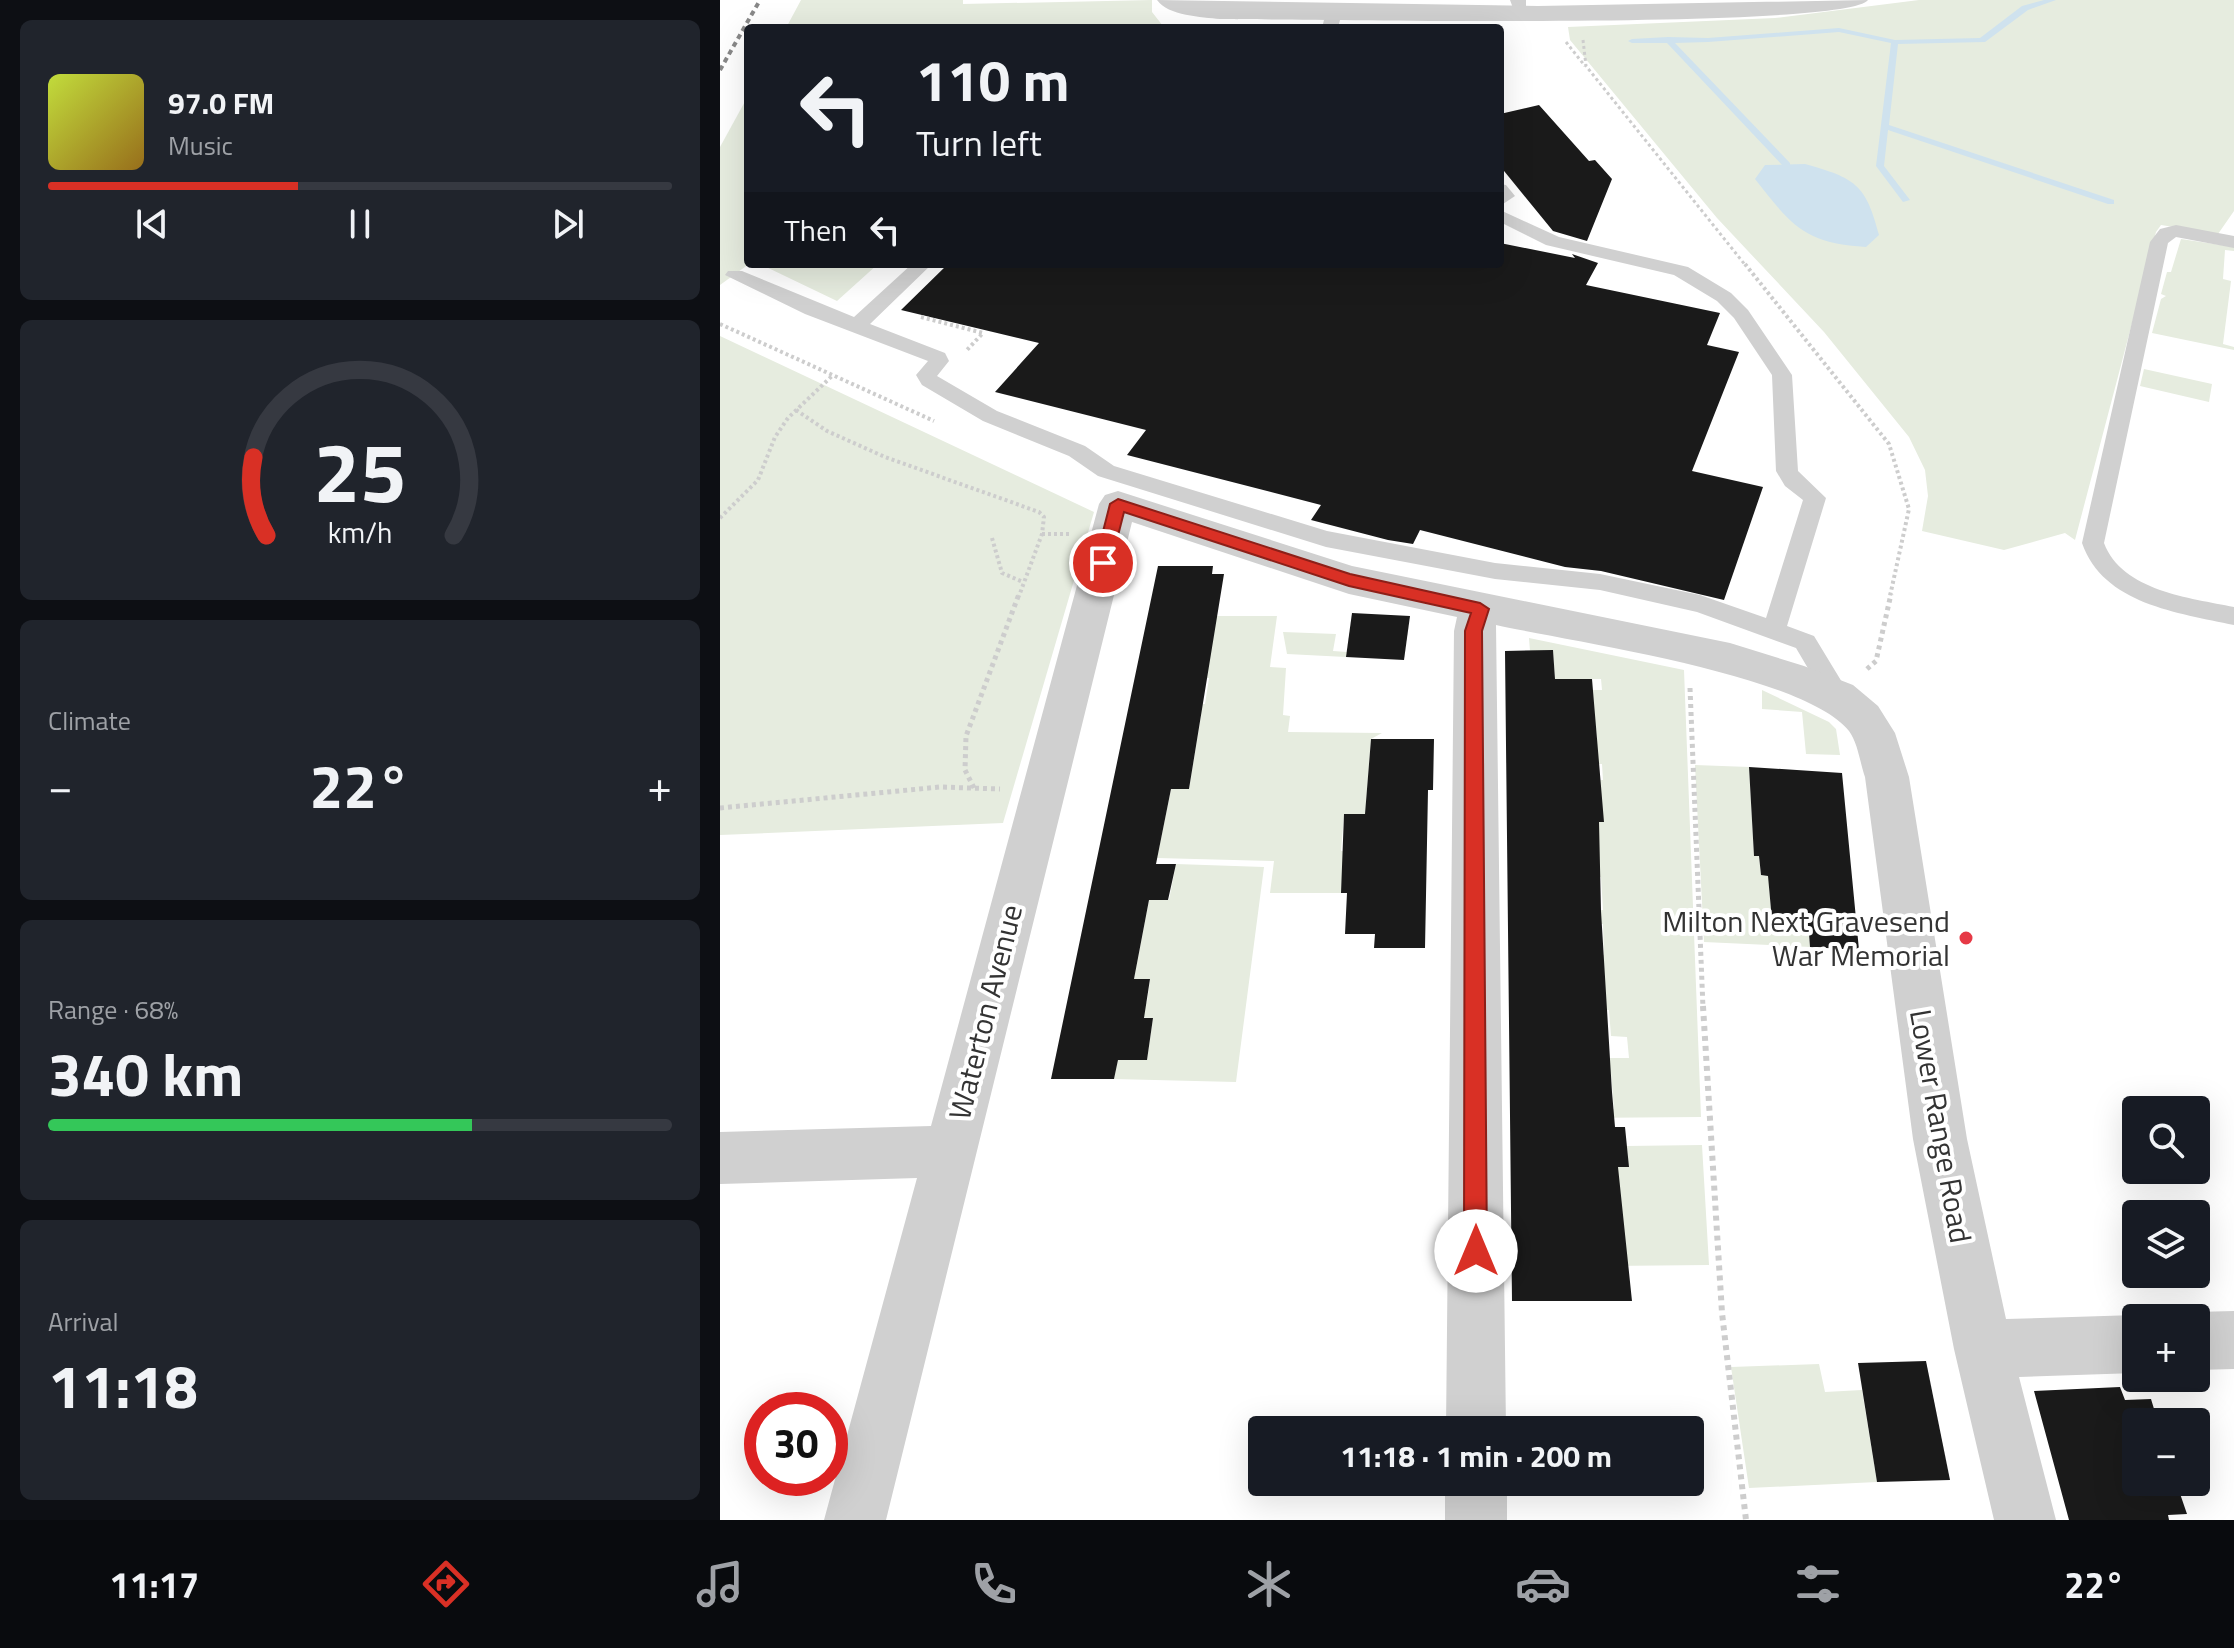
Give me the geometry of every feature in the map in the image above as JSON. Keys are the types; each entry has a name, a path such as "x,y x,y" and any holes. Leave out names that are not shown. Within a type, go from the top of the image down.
{"street":[{"path":"1170,0 1205,10 1332,20 1520,6 1668,13 1855,0"},
{"name":"Waterton Avenue","path":"855,1520 1118,504 1339,577 1480,609"},
{"path":"1476,1416 1474,631 1480,609 1838,697"},
{"name":"Lower Range Road","path":"1838,697 1863,718 1873,733 1887,777 1940,1139 1983,1349 2025,1520"},
{"path":"720,1158 949,1151"},
{"path":"2210,1341 2234,1340"},
{"path":"1983,1349 2122,1344"},
{"path":"1476,1496 1476,1520"}],"lane":[{"path":"1504,217 1553,241 1672,268 1696,278 1741,314 1777,366 1783,379 1787,471 1790,478 1814,495 1815,501 1774,630"},
{"path":"2234,242 2176,231 2167,233 2159,242 2093,543 2095,554 2102,564 2121,581 2161,598 2234,616"},
{"path":"857,325 919,268"},
{"path":"735,275 812,310 938,357 927,377 984,413 1077,451 1106,471 1351,545 1495,571 1600,582 1700,604 1805,642 1838,697"}],"path":[{"path":"720,324 944,426"},
{"path":"720,518 758,480 780,428 833,375"},
{"path":"796,410 815,423 925,472 1040,512 1045,523 966,736 965,770 974,788"},
{"path":"992,538 995,566 1013,581 1023,582"},
{"path":"1746,1520 1730,1406 1713,1207 1689,667 1747,677"},
{"path":"720,808 817,796 974,788 1041,793"}],"shaded area":[{"path":"801,0 963,0 963,4 1152,0 1152,12 1161,24 788,24"},
{"path":"1919,0 2234,0 2234,211 2218,234 2161,225 2156,232 2075,540 2065,533 2004,550 1922,531 1928,496 1925,470 1909,437 1824,332 1717,218 1570,40 1568,27 1775,18"},
{"path":"744,103 744,268 720,285 720,147"},
{"path":"2181,239 2234,247 2234,251 2225,250 2223,279 2231,281 2223,344 2234,347 2234,350 2152,333 2161,299 2166,296 2161,294 2167,272 2171,272"},
{"path":"768,268 874,268 837,301"},
{"path":"720,336 1094,512 1003,823 720,835"},
{"path":"2144,369 2212,384 2209,402 2140,386"},
{"path":"1205,616 1277,616 1270,667 1286,668 1283,715 1290,716 1288,732 1382,733 1371,739 1366,802 1381,814 1344,815 1341,851 1371,851 1343,866 1341,893 1270,893 1274,861 1157,858 1171,789 1189,789 1201,716 1183,705 1205,704 1209,678 1187,678"},
{"path":"1283,632 1336,634 1333,651 1347,652 1346,657 1287,654"},
{"path":"1529,638 1684,670 1701,1117 1575,1118 1614,1109 1611,1073 1573,1072 1572,1058 1629,1058 1627,1037 1611,1036 1609,1010 1570,1010 1571,955 1604,955 1603,924 1569,924 1569,911 1603,910 1601,877 1563,877 1561,822 1604,821 1558,781 1603,780 1602,764 1579,764 1597,740 1596,728 1575,690 1602,690 1601,679 1555,679 1553,651 1530,651"},
{"path":"1762,690 1829,722 1836,729 1840,755 1806,754 1802,712 1762,709"},
{"path":"1695,765 1749,767 1754,855 1759,856 1761,875 1773,876 1769,886 1773,932 1809,934 1810,947 1704,942"},
{"path":"1176,864 1264,867 1236,1082 1114,1079 1118,1060 1147,1059 1153,1018 1127,1017 1147,1002 1150,980 1134,979 1149,900 1169,900"},
{"path":"1702,1145 1709,1265 1608,1266 1577,1167 1628,1167 1627,1146"},
{"path":"1819,1364 1825,1392 1862,1390 1877,1482 1749,1488 1731,1367"}],"water":[{"path":"1805,164 1847,179 1863,194 1879,235 1866,247 1828,241 1801,229 1779,209 1755,179 1765,165"}],"building":[{"path":"1539,105 1589,161 1595,160 1612,179 1587,241 1553,231 1504,171 1504,113"},
{"path":"1504,244 1575,258 1572,254 1598,263 1586,285 1720,313 1707,345 1739,352 1692,471 1763,487 1724,600 1601,571 1565,567 1420,530 1413,544 1388,540 1311,520 1321,505 1127,455 1146,430 995,392 1039,343 901,310 944,268 1504,268"},
{"path":"1158,566 1213,566 1212,574 1224,574 1189,789 1171,789 1156,864 1176,864 1168,900 1149,900 1134,979 1150,979 1144,1018 1153,1018 1147,1060 1118,1060 1114,1079 1051,1079"},
{"path":"1352,613 1410,616 1404,660 1346,657"},
{"path":"1553,650 1555,679 1592,679 1604,822 1599,822 1601,911 1612,1092 1615,1127 1625,1127 1629,1167 1618,1167 1632,1301 1512,1301 1505,651"},
{"path":"1371,739 1434,739 1433,790 1428,790 1425,948 1374,948 1375,934 1345,934 1347,893 1341,893 1344,814 1365,814"},
{"path":"1749,767 1842,773 1859,950 1810,947 1809,934 1773,932 1768,876 1761,875 1759,856 1754,856"},
{"path":"1926,1361 1950,1480 1877,1482 1858,1363"},
{"path":"2120,1387 2125,1400 2151,1399 2154,1408 2122,1408 2122,1496 2181,1496 2187,1514 2168,1515 2169,1520 2069,1520 2034,1391"}],"waterway":[{"path":"1895,42 1982,40 2025,8 2052,0"},
{"path":"1669,41 1839,30 1895,42"},
{"path":"1632,41 1669,41"},
{"path":"1669,41 1787,165"},
{"path":"1885,126 1895,42"},
{"path":"1885,126 2111,202"},
{"path":"1885,126 1880,166 1906,200"}],"railway":[{"path":"746,24 760,0"},
{"path":"720,70 744,28"}],"place":[{"name":"Milton Next Gravesend War Memorial","path":"1966,938"}],"route":[{"path":"1103,563 1118,504 1349,580 1480,609 1474,631 1476,1251"}]}
